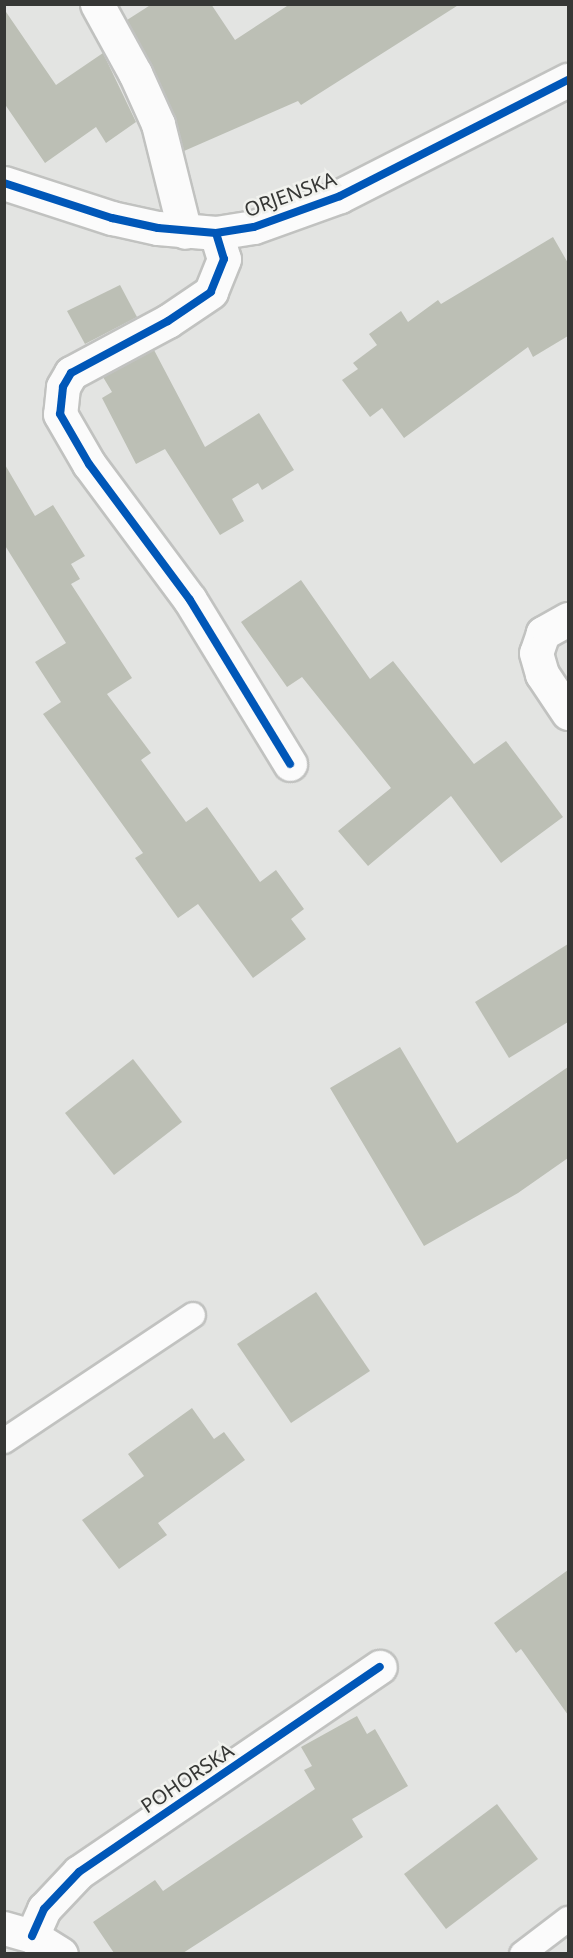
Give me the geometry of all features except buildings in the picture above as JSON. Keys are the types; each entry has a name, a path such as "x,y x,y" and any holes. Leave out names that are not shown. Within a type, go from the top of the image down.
{"street":[{"path":"97,4 135,73 158,124 201,233 224,259 211,292 168,321 71,373 63,387 60,414 82,456 190,600 290,764"},
{"name":"ORJENSKA","path":"4,183 112,218 201,233 254,227 340,196 568,80"},
{"path":"568,619 543,633 536,653 542,674 568,713"},
{"name":"POHORSKA","path":"60,1953 18,1932 44,1909 79,1872 380,1667"}],"lane":[{"path":"4,1442 193,1315"},
{"path":"522,1953 568,1919"}],"cycle path":[{"path":"4,183 112,218 158,228 216,233 254,227 340,196 568,80"},
{"path":"216,233 224,259 211,292 168,321 71,373 63,387 60,414 89,464 190,600 290,764"},
{"path":"32,1936 44,1909 79,1872 380,1667"}]}
